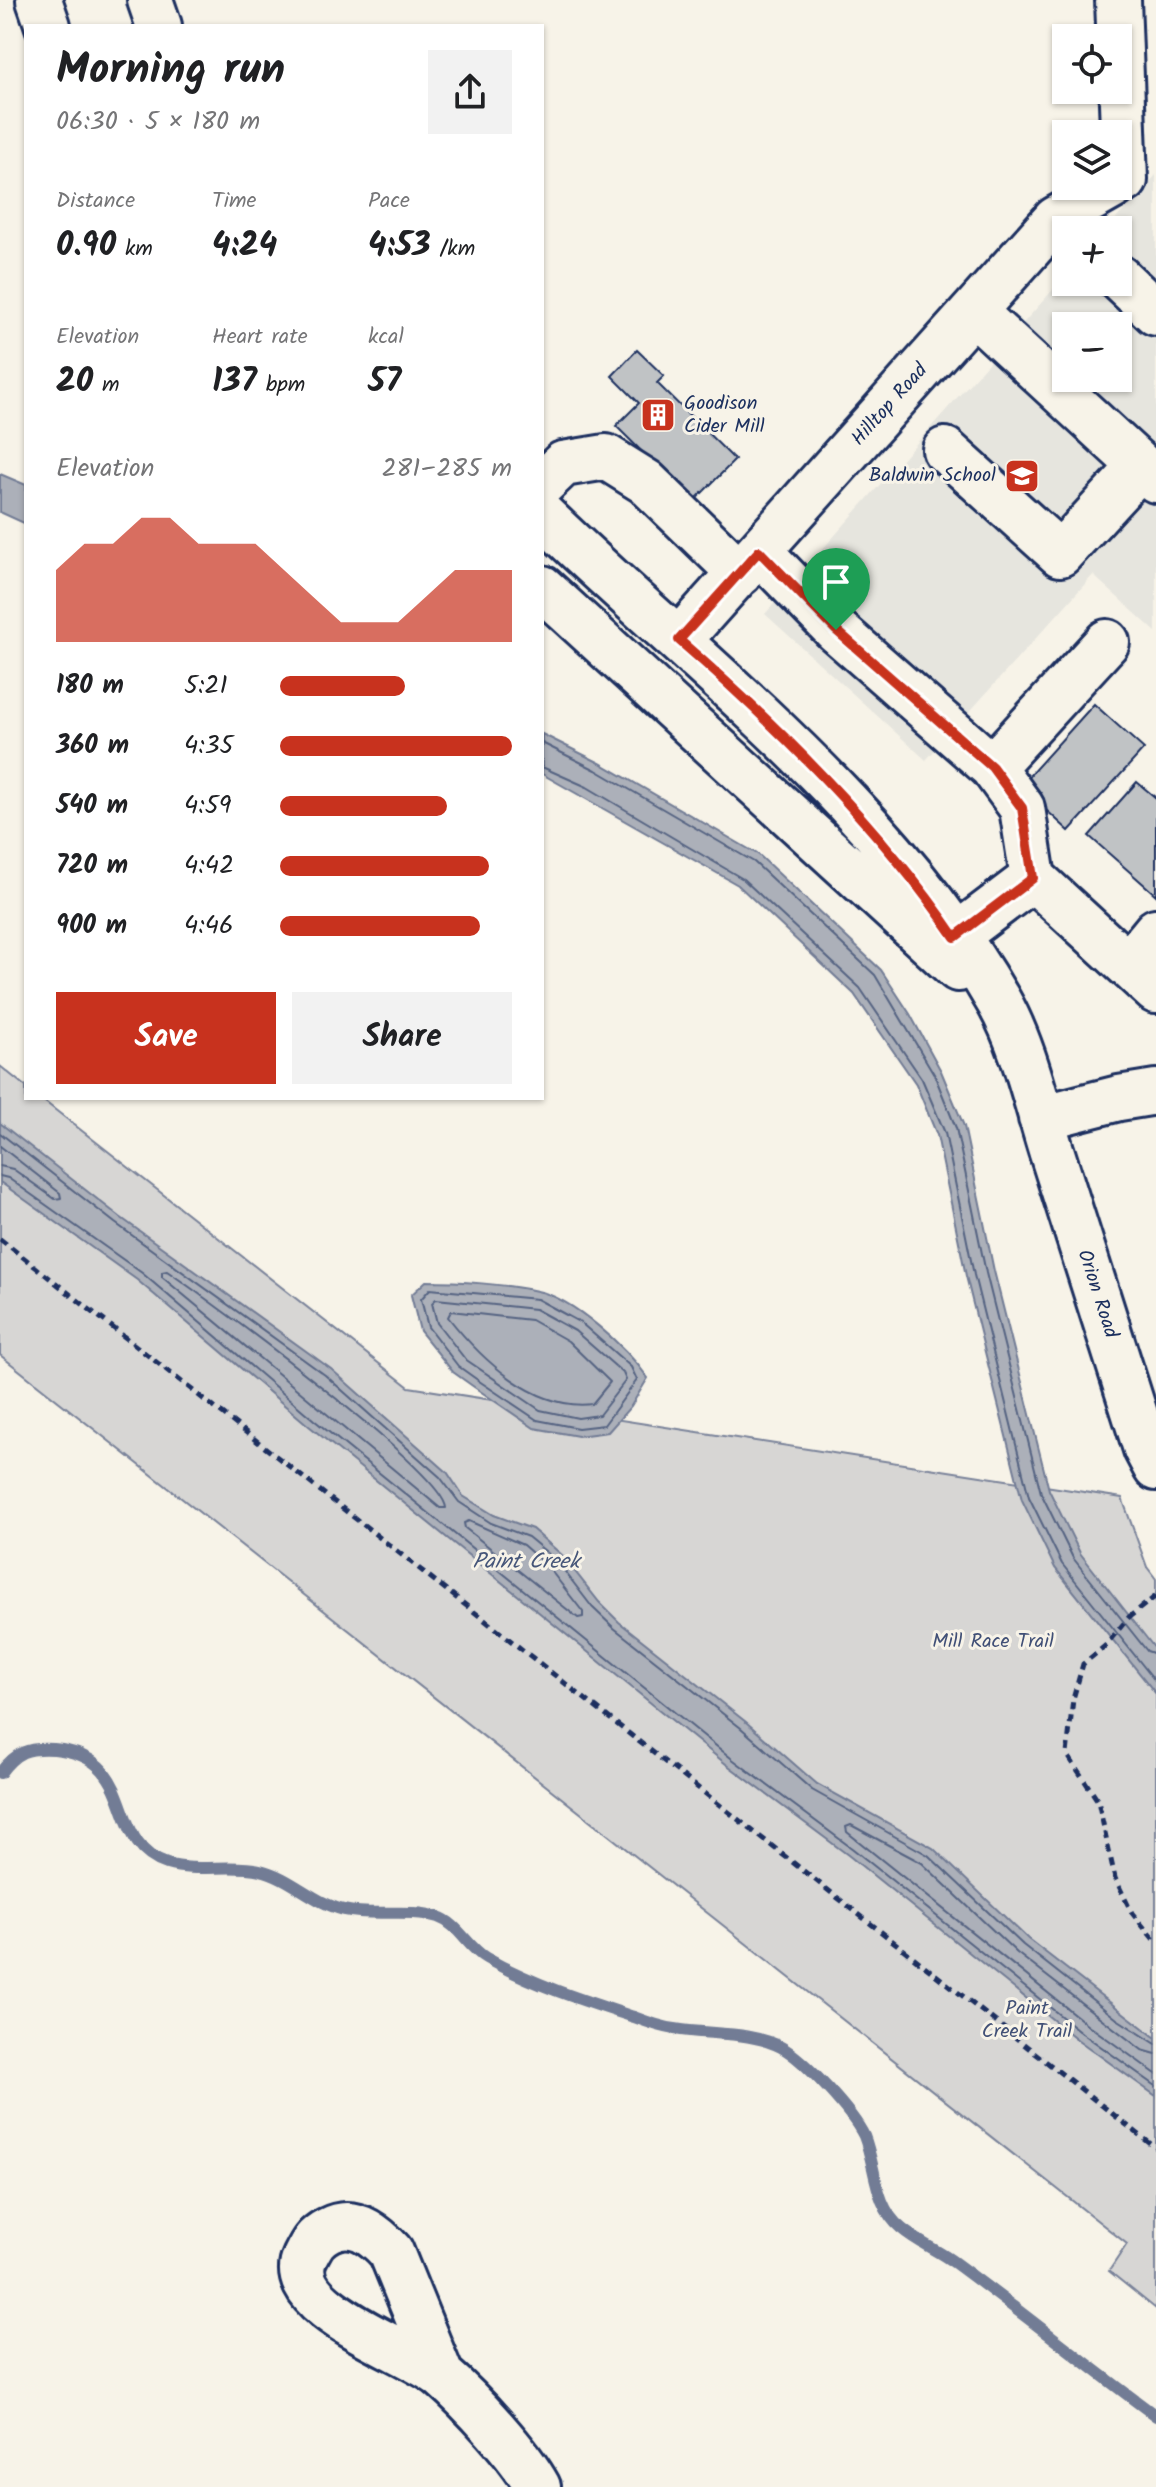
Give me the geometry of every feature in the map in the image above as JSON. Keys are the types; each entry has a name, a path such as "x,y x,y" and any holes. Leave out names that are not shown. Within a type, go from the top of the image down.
{"street":[{"path":"39,0 47,24"},
{"path":"150,0 158,24"},
{"name":"Hilltop Road","path":"1118,0 1125,120"},
{"name":"Hilltop Road","path":"1076,216 1100,200"},
{"name":"Hilltop Road","path":"679,640 974,312 1052,235"},
{"path":"1132,290 1156,313"},
{"path":"945,450 1060,554 1148,473 974,312"},
{"path":"544,482 563,464 606,457 646,482 836,630 992,767 1022,808 1033,878 1142,978 1156,931"},
{"name":"Orion Road","path":"544,517 718,673 862,820 917,881 1000,1004 1041,1118 1143,1440 1156,1468"},
{"path":"544,590 759,783 937,952 1000,1004"},
{"path":"992,767 1107,642"},
{"path":"955,937 1033,878"},
{"path":"1041,1118 1156,1092"},
{"path":"441,2375 527,2466 538,2487"}],"path":[{"path":"0,1239 1156,2148"},
{"path":"1156,1596 1083,1664 1073,1699 1067,1754 1098,1801 1115,1878 1132,1913 1156,1942"}],"shaded area":[{"name":"Baldwin School","path":"1156,175 1156,632 1093,575 926,760 765,614 1052,291 1052,296 1132,296 1132,216 1119,216"}],"green space":[{"name":"Paint Creek Trail","path":"0,1066 24,1085 24,1100 43,1100 409,1387 1122,1498 1147,1567 1156,1579 1156,2309 1109,2271 1127,2244 0,1355"}],"water":[{"path":"0,474 24,484 24,523 0,512"},
{"path":"544,735 600,763 759,855 881,970 910,1014 941,1071 964,1126 994,1271 1049,1490 1080,1553 1156,1650 1156,1694 1055,1568 1022,1500 966,1276 937,1135 916,1084 854,994 738,885 544,775"},
{"name":"Paint Creek","path":"0,1123 120,1217 331,1369 447,1472 463,1496 494,1515 532,1529 562,1555 619,1622 746,1722 817,1784 933,1848 1028,1939 1156,2038 1156,2096 1078,2040 848,1855 726,1764 309,1426 137,1280 0,1182"},
{"path":"426,1281 497,1285 551,1296 567,1303 598,1326 648,1378 631,1406 608,1432 578,1436 534,1428 453,1372 420,1331 411,1295"}],"building":[{"name":"Goodison Cider Mill","path":"637,350 664,376 657,383 735,460 693,502 616,426 639,403 612,376"},
{"path":"1094,704 1144,749 1069,831 1020,786"},
{"path":"1137,782 1156,798 1156,895 1089,836"}],"waterway":[{"path":"0,1773 11,1760 29,1750 54,1749 82,1755 100,1768 112,1784 135,1839 148,1854 167,1864 190,1868 260,1870 344,1910 438,1917 452,1925 486,1958 558,1991 665,2027 756,2038 781,2047 814,2074 858,2126 864,2136 886,2209 901,2228 955,2263 1156,2416"}],"place":[{"name":"Goodison Cider Mill","path":"658,415"},
{"name":"Baldwin School","path":"1022,476"}],"route":[{"path":"759,551 836,630 992,767 1022,808 1033,878 955,937 917,881 862,820 718,673 679,640 759,551"}],"park label":[{"name":"Mill Race Trail","path":"993,1642"}]}
